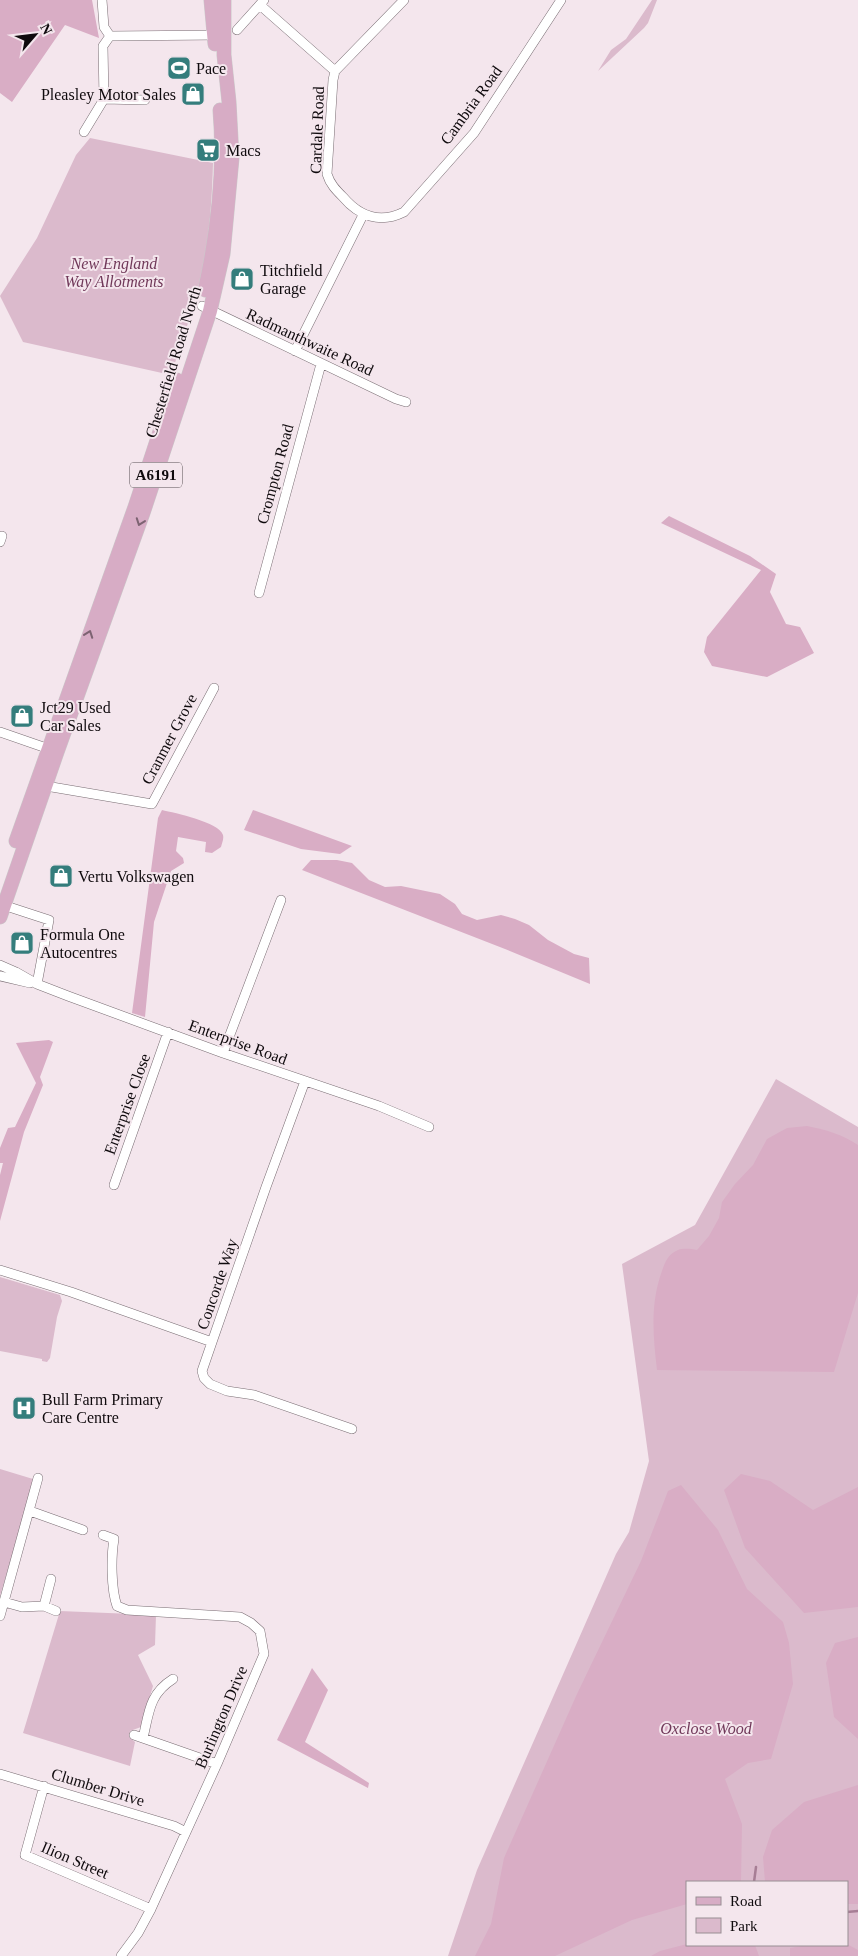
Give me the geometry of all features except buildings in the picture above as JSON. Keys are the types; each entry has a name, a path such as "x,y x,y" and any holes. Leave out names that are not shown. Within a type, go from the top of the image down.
{"main road":[{"name":"Chesterfield Road North","path":"0,889 40,785 104,606 144,513 162,442 223,254 232,158 219,35 211,0"},
{"name":"Chesterfield Road North","path":"219,35 224,0"},
{"name":"Chesterfield Road North","path":"2,911 40,785"}],"street":[{"path":"102,0 104,26 110,36"},
{"name":"Cardale Road","path":"362,215 333,187 327,174 335,71 404,0"},
{"name":"Cambria Road","path":"362,215 376,217 396,216 404,212 474,133 561,0"},
{"path":"238,30 262,2 335,71"},
{"path":"110,36 219,35"},
{"path":"84,132 104,99 103,46 110,36"},
{"path":"104,99 145,100"},
{"path":"295,351 362,215"},
{"name":"Radmanthwaite Road","path":"206,308 321,364 406,402"},
{"name":"Crompton Road","path":"259,593 321,364"},
{"name":"Cranmer Grove","path":"40,785 152,804 214,688"},
{"path":"0,732 52,750"},
{"path":"224,1053 282,900"},
{"path":"2,911 49,920 37,984"},
{"name":"Enterprise Road","path":"0,965 37,984"},
{"name":"Enterprise Road","path":"0,976 37,984 224,1053 379,1106 429,1127"},
{"name":"Enterprise Close","path":"114,1185 168,1032"},
{"name":"Concorde Way","path":"0,1270 71,1292 212,1342 305,1081"},
{"path":"212,1342 202,1371 204,1378 210,1384 227,1391 254,1395 352,1429"},
{"path":"0,1616 38,1478"},
{"path":"30,1511 83,1530"},
{"name":"Burlington Drive","path":"103,1535 114,1539 114,1594 117,1606 121,1609 240,1617 251,1623 260,1632 264,1654 217,1764 151,1908 138,1933 121,1956"},
{"path":"44,1606 51,1579"},
{"path":"4,1602 22,1607 44,1606 56,1611"},
{"path":"172,1679 156,1692 139,1736 217,1764"},
{"name":"Clumber Drive","path":"0,1774 174,1826 186,1832"},
{"name":"Ilion Street","path":"44,1786 25,1855 151,1908"}],"green space":[{"path":"0,0 92,0 99,38 65,25 12,102 0,93"},
{"path":"652,0 657,0 648,23 598,71 611,50 626,39"},
{"name":"New England Way Allotments","path":"90,138 213,163 210,215 203,267 193,308 171,375 23,342 0,296 37,238 76,155"},
{"path":"669,516 750,556 776,574 770,592 786,624 800,627 814,653 767,677 712,666 704,652 707,637 761,570 661,523"},
{"path":"162,810 214,826 220,830 223,838 221,847 212,853 205,852 206,842 178,837 176,851 183,858 184,863 171,871 154,922 145,1017 132,1013 158,818"},
{"path":"253,810 352,846 340,854 301,849 244,830"},
{"path":"311,860 337,860 352,863 369,880 385,887 401,886 440,894 455,904 462,914 477,920 501,915 529,925 548,940 574,954 589,958 590,984 302,870"},
{"path":"49,1040 53,1042 40,1077 43,1085 24,1132 0,1221 0,1175 3,1163 0,1163 0,1148 8,1128 15,1127 36,1083 16,1043"},
{"name":"Oxclose Wood","path":"776,1079 858,1127 858,1956 448,1956 477,1870 616,1554 629,1532 649,1461 622,1264 695,1225"},
{"path":"807,1126 834,1133 858,1145 858,1293 834,1372 657,1370 654,1308 658,1283 667,1259 678,1250 697,1250 709,1236 719,1218 722,1202 735,1184 753,1165 767,1139 787,1128"},
{"path":"0,1277 60,1295 62,1301 57,1317 50,1358 47,1362 42,1361 42,1359 0,1351"},
{"path":"0,1469 33,1479 27,1506 0,1596"},
{"path":"741,1474 770,1481 813,1510 858,1487 858,1607 804,1613 745,1548 724,1490"},
{"path":"681,1485 718,1530 747,1589 783,1622 789,1643 793,1684 771,1759 748,1763 725,1779 742,1824 741,1881 686,1881 686,1904 632,1920 555,1956 475,1956 491,1924 504,1858 577,1694 641,1561 668,1491"},
{"path":"60,1611 156,1615 155,1645 138,1655 153,1686 141,1727 130,1731 129,1737 135,1742 130,1766 23,1733"},
{"path":"858,1637 858,1739 834,1717 826,1663 835,1643"},
{"path":"312,1668 328,1690 305,1742 369,1783 368,1788 277,1740"},
{"path":"858,1785 858,1904 848,1904 848,1881 765,1881 763,1857 772,1830 804,1802"},
{"path":"686,1944 686,1946 755,1946 759,1956 651,1956 660,1951"},
{"path":"848,1945 858,1950 858,1956 790,1956 790,1948"}],"waterway":[{"path":"754,1881 756,1867"},
{"path":"848,1912 858,1911"}],"place":[{"name":"Pace","path":"179,68"},
{"name":"Pleasley Motor Sales","path":"193,94"},
{"name":"Macs","path":"208,150"},
{"name":"Titchfield Garage","path":"242,279"},
{"name":"Jct29 Used Car Sales","path":"22,716"},
{"name":"Vertu Volkswagen","path":"61,876"},
{"name":"Formula One Autocentres","path":"22,943"},
{"name":"Bull Farm Primary Care Centre","path":"24,1408"}]}
